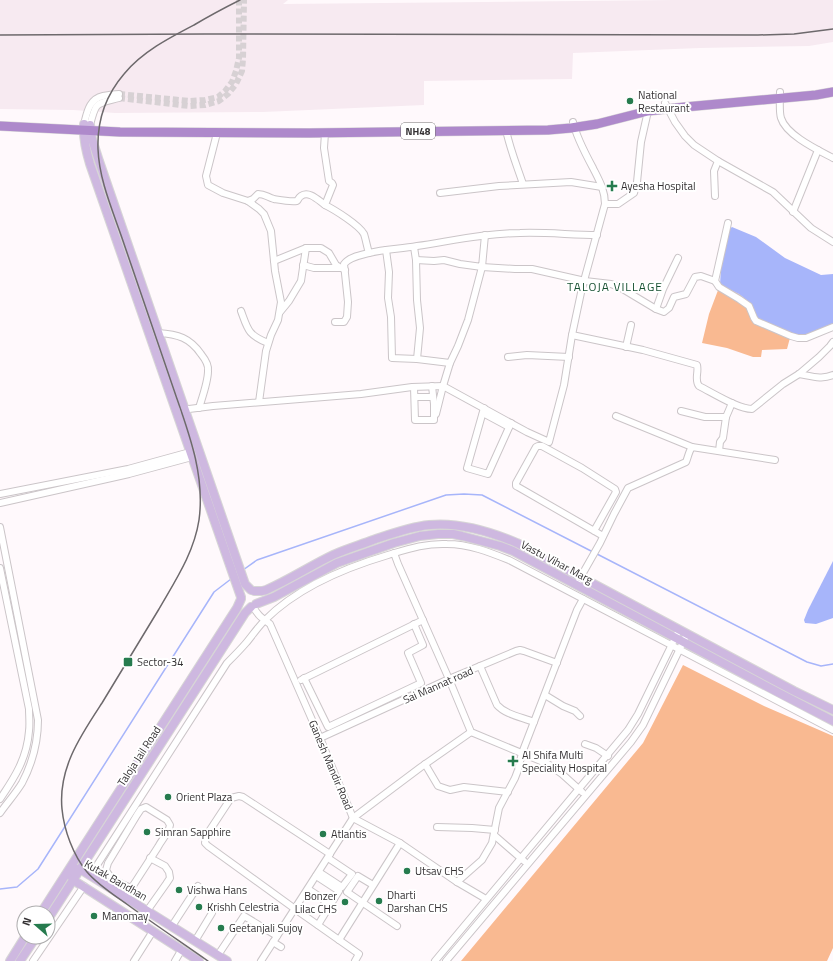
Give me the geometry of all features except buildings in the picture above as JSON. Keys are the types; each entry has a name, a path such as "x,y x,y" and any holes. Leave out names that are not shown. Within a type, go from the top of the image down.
{"highway":[{"name":"NH48","path":"0,120 120,132 324,133 548,130 667,106 702,105 780,95 833,86"},
{"name":"NH48","path":"780,95 816,95 833,92"},
{"name":"NH48","path":"0,126 87,128 121,126 309,127 574,125 597,124 667,106"}],"main road":[{"path":"87,128 245,584 256,594 258,598 257,602 253,606 245,606 242,604 86,152 84,141 87,128"},
{"path":"241,598 247,590 266,590 327,558 391,534 412,528 437,525 464,526 503,537 583,573 679,630 833,710"},
{"name":"Vastu Vihar Marg","path":"253,606 346,560 407,539 438,534 462,536 500,546 526,558 577,585 674,642 833,721"},
{"name":"Taloja Jail Road","path":"46,905 237,608 241,598"},
{"name":"Taloja Jail Road","path":"56,907 245,613 253,606"},
{"name":"Kutak Bandhan","path":"199,961 73,880 69,870 80,869 227,961"},
{"path":"10,961 21,945"},
{"path":"20,961 31,945"}],"street":[{"path":"780,95 781,118 786,127 795,136 833,158"},
{"path":"87,128 91,104 102,96 119,96"},
{"path":"667,106 675,122 694,145 718,161 773,192 811,228 833,242"},
{"path":"605,204 618,204 634,193 638,182 641,142 648,112"},
{"path":"176,412 184,409 213,406 361,394 414,387 442,386 510,425 549,442 564,386 572,334 584,281 605,204 605,195 602,187 574,125"},
{"path":"506,130 509,144 523,184"},
{"path":"217,133 206,176 208,185 223,193 248,201 264,214 271,231 274,261 281,302 278,320 266,351 259,402"},
{"path":"324,133 324,148 329,181 333,185 325,205"},
{"path":"793,212 818,150"},
{"path":"715,196 714,171 718,161"},
{"path":"440,193 499,186 571,182 602,187"},
{"path":"248,201 253,199 258,194 264,194 274,199 290,202 297,202 301,196 305,194 314,196 359,228 363,233 369,253"},
{"path":"715,281 728,223"},
{"path":"335,322 344,322 347,317 348,302 344,264 355,257 386,250 414,247 485,235 521,233 597,236"},
{"path":"436,414 442,386 468,320 482,267 485,235"},
{"path":"414,247 420,328 417,359"},
{"path":"274,261 306,248 321,248 329,254 336,265 344,269"},
{"path":"279,313 289,301 301,281 306,248"},
{"path":"386,250 389,272 388,298 391,317 392,358 450,363"},
{"path":"656,309 663,289 678,258"},
{"path":"416,260 444,260 482,267 532,269 584,281 611,284 664,312 669,308 674,297 686,294 695,277 701,276 715,281 719,287 739,298 749,306 756,321 791,336 806,338 833,327"},
{"path":"303,265 314,268 344,269"},
{"path":"241,311 248,330 257,339 268,343"},
{"path":"626,346 631,325"},
{"path":"158,333 172,334 188,340 196,346 206,362 208,371 199,408"},
{"path":"572,334 626,346 697,365 697,383 699,386 747,409 752,409 783,384 799,374 819,357 833,342"},
{"path":"508,357 527,355 569,357"},
{"path":"799,374 818,378 833,375"},
{"path":"414,387 415,420 434,420 434,396 432,386"},
{"path":"415,397 434,396"},
{"path":"719,451 720,442 723,438 726,417 732,403"},
{"path":"484,411 467,468 488,474 510,425"},
{"path":"681,411 705,417 726,417"},
{"path":"616,416 692,447 775,460"},
{"path":"594,531 616,492 615,489 582,468 542,446 536,447 516,483 516,486 594,531 604,536"},
{"path":"577,585 628,488 686,462 692,447"},
{"path":"0,494 191,455"},
{"path":"0,503 129,474 191,455"},
{"path":"0,526 38,720 38,730 32,759 21,783 0,813"},
{"path":"90,876 227,663 265,620 291,598 312,586 365,562 416,547 438,544 452,544 489,552 509,560 583,599 674,642"},
{"path":"394,553 471,732 548,764 580,789 586,796"},
{"path":"0,568 29,709 30,731 25,755 13,780 0,799"},
{"path":"457,882 482,860 492,843 499,808 518,770 522,753 577,610 583,599"},
{"name":"Ganesh Mandir Road","path":"253,606 256,613 270,624 354,818 261,961"},
{"path":"296,682 423,620"},
{"path":"304,678 328,727 421,683 408,652 423,644 414,624"},
{"path":"435,961 624,736 635,720 679,630"},
{"path":"446,961 640,730 687,634"},
{"path":"682,646 833,730"},
{"name":"Sai Mannat road","path":"320,738 449,679 516,651 520,650 557,663"},
{"path":"480,666 499,708 534,722"},
{"path":"545,695 563,706 575,711 580,716"},
{"path":"471,732 425,764 354,818 400,843 457,882 486,899"},
{"path":"585,744 596,748 608,756"},
{"path":"425,764 438,786 450,790 464,787 508,792"},
{"path":"318,874 342,887 352,874 329,856 243,797 239,796 231,798 207,833 205,843 208,846 360,954 355,961"},
{"path":"125,898 169,830 170,825 168,820 146,807 141,809 137,815 108,863 106,870 108,875 115,881 131,888"},
{"path":"558,814 564,821"},
{"path":"437,827 472,828 494,832 528,864"},
{"path":"339,940 400,843"},
{"path":"147,911 170,878 169,872 165,866 150,858"},
{"path":"307,890 331,904 339,891 318,874"},
{"path":"373,885 358,876 347,892 397,926"},
{"path":"33,961 84,886"},
{"path":"174,928 198,886"},
{"path":"307,890 329,908 318,925"},
{"path":"195,941 212,913"},
{"path":"218,955 244,916 277,936"},
{"path":"174,928 182,918"},
{"path":"462,929 468,934"},
{"path":"134,961 153,931"},
{"path":"273,942 281,947"},
{"path":"174,961 182,949"}],"shaded area":[{"path":"0,0 288,0 283,4 833,0 833,42 809,46 700,48 573,53 572,79 424,81 424,105 263,112 115,113 73,110 0,109"},
{"path":"720,285 739,294 749,302 758,320 791,334 787,349 762,350 761,357 753,357 727,348 702,343 709,314"},
{"path":"683,665 764,706 833,736 833,948 827,961 461,961 643,743"}],"water":[{"path":"732,227 756,237 785,258 821,275 833,274 833,325 805,336 791,334 758,320 749,302 739,294 720,285 721,267 728,230"},
{"path":"833,561 833,618 816,624 805,623 804,620 808,610"}],"waterway":[{"path":"243,570 257,560 446,495 464,494 482,495 593,552"},
{"path":"597,554 807,662 821,666 833,664"},
{"path":"0,889 17,887 38,869 214,592 231,579"}],"tunnel":[{"path":"119,94 190,101 218,97 232,82 239,58 239,0"},
{"path":"119,98 189,106 205,105 219,101 228,94 236,84 242,71 244,0"}],"railway":[{"path":"208,961 106,890 87,872 77,858 67,834 63,817 62,794 67,766 79,740 159,609 183,566 197,532 200,504 198,472 191,441 103,183 98,149 101,119 112,91 118,82 131,66 147,52 166,40 240,0"},
{"path":"0,35 758,35 794,34 833,29"}],"place":[{"name":"National Restaurant","path":"630,101"},
{"name":"Ayesha Hospital","path":"612,186"},
{"name":"Sector-34","path":"128,662"},
{"name":"Al Shifa Multi Speciality Hospital","path":"513,761"},
{"name":"Orient Plaza","path":"168,797"},
{"name":"Simran Sapphire","path":"147,832"},
{"name":"Atlantis","path":"323,834"},
{"name":"Utsav CHS","path":"407,871"},
{"name":"Vishwa Hans","path":"179,890"},
{"name":"Dharti Darshan CHS","path":"379,901"},
{"name":"Bonzer Lilac CHS","path":"345,902"},
{"name":"Krishh Celestria","path":"199,907"},
{"name":"Manomay","path":"94,916"},
{"name":"Geetanjali Sujoy","path":"221,928"}],"district":[{"name":"TALOJA VILLAGE","path":"615,286"}]}
